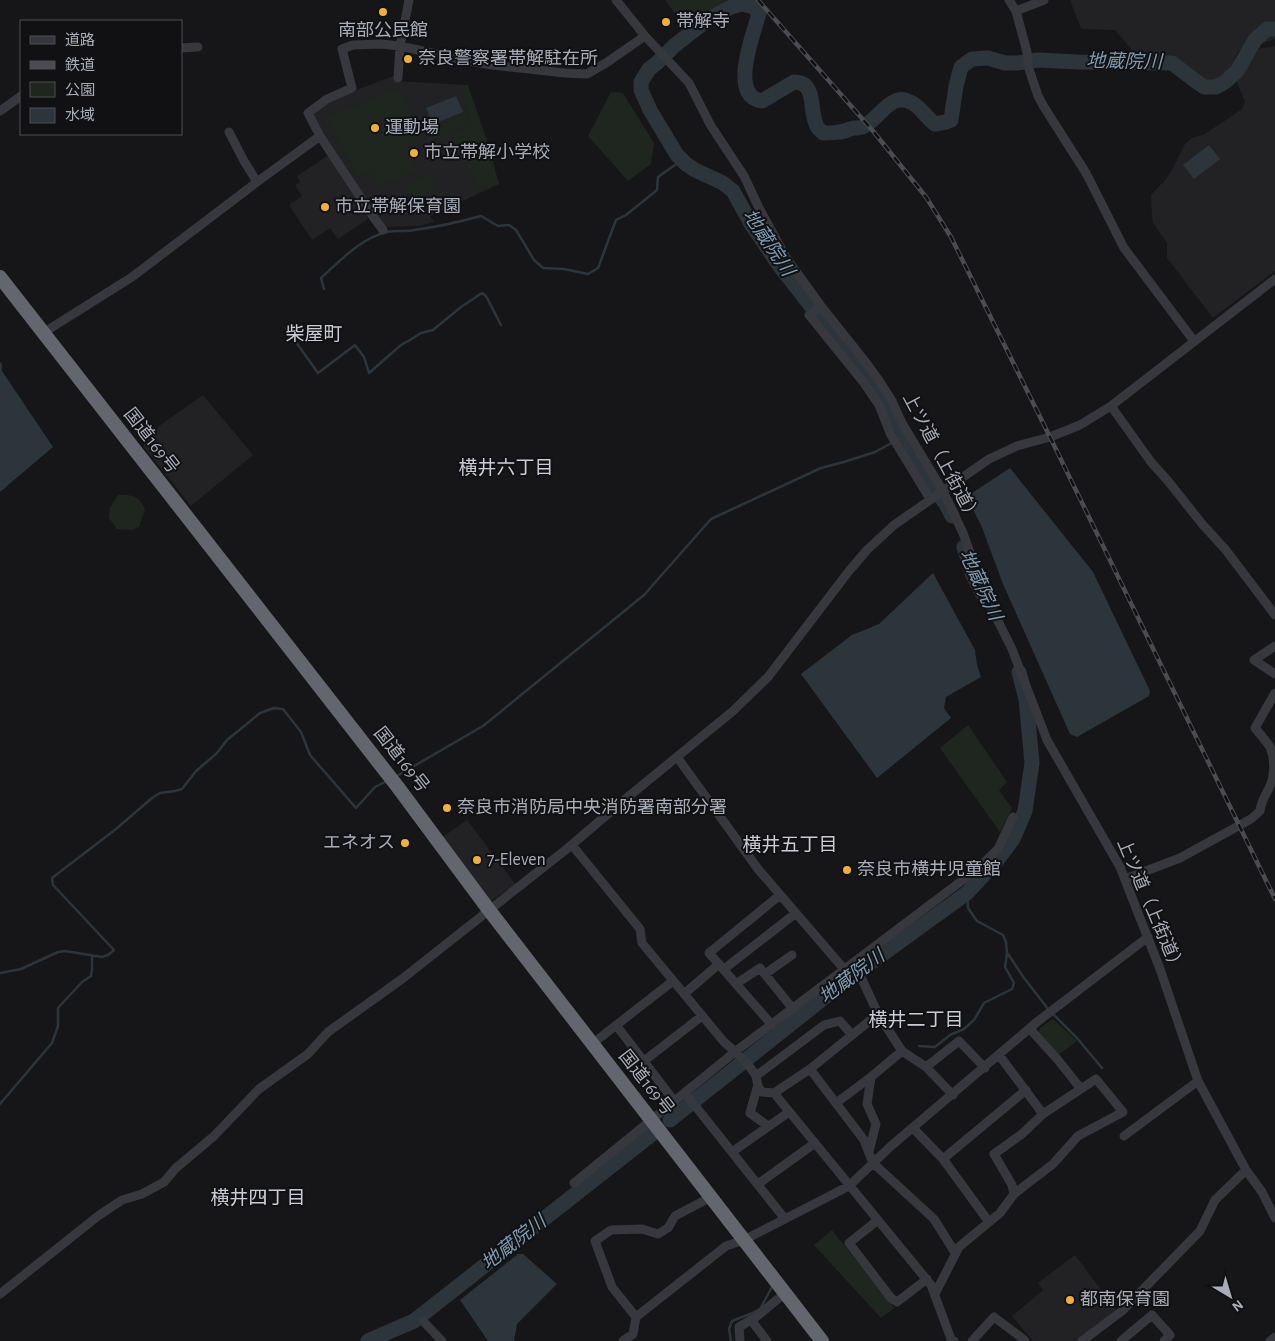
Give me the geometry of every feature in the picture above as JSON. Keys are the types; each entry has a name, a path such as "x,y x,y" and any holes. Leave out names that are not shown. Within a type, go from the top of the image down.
{"highway":[{"name":"国道169号","path":"0,277 401,792 489,910 822,1341"}],"street":[{"path":"398,78 400,46 409,0"},
{"name":"上ツ道（上街道）","path":"616,0 645,36 689,84 711,126 744,176 759,208 817,309 880,382 943,491 964,533 986,596 1015,656 1047,740 1108,845 1125,879 1160,969 1198,1081 1246,1170 1262,1192 1275,1218"},
{"path":"1009,0 1016,11 1029,69 1038,96 1086,174 1124,248 1194,341"},
{"path":"1016,11 1044,0"},
{"path":"383,230 320,136 308,113 327,99 352,88 342,49 353,45 381,44 400,46 492,65 587,74 645,36"},
{"path":"182,48 198,48"},
{"path":"0,112 20,97"},
{"path":"229,132 257,182"},
{"path":"43,333 132,277 320,136"},
{"path":"0,1294 98,1216 122,1200 142,1194 164,1182 176,1168 214,1136 259,1089 308,1054 328,1032 402,979 572,845 733,711 768,677 849,572 873,544 894,525 988,459 1017,446 1050,437 1080,425 1111,406 1275,278"},
{"path":"817,309 809,315 864,383 879,405 891,435 930,499"},
{"path":"1111,406 1151,462 1202,525 1225,548 1275,615"},
{"path":"1275,646 1254,660 1275,674"},
{"path":"1125,879 1180,858 1251,820 1260,811 1261,803 1274,775 1274,758 1270,747 1255,728 1275,693"},
{"path":"678,757 758,869 844,969"},
{"path":"574,1183 675,1102 690,1099 741,1058 772,1025 844,969 856,965 976,870 998,849 1013,817"},
{"path":"572,845 640,929 642,943 724,1042 756,1076 757,1088 750,1114 768,1126"},
{"path":"772,1025 709,953 780,895"},
{"path":"684,994 796,912"},
{"path":"623,1341 633,1334 636,1317 726,1246 744,1240 849,1186 891,1146 1030,1029 1148,937"},
{"path":"765,974 792,955"},
{"path":"856,965 878,1014 902,1051 926,1067 953,1095"},
{"path":"736,984 760,968 793,1009"},
{"path":"592,1044 673,981"},
{"path":"757,1088 762,1092 774,1093 810,1069 878,1014"},
{"path":"644,1061 702,1016"},
{"path":"756,1076 824,1025 840,1021 852,1035"},
{"path":"616,1025 675,1102"},
{"path":"1030,1029 1081,1089"},
{"path":"926,1067 960,1040 984,1068"},
{"path":"836,1103 902,1051"},
{"path":"999,1055 1043,1114"},
{"path":"810,1069 864,1140 873,1163 934,1219 954,1250 1000,1213 1014,1194 1053,1164 1078,1136 1123,1112 1096,1079 1043,1114 1022,1134 994,1154 1012,1185 1014,1194"},
{"path":"869,1151 876,1124 867,1104 871,1077"},
{"path":"1124,1136 1198,1081"},
{"path":"943,1160 1026,1090"},
{"path":"774,1093 931,1285 951,1339 954,1341"},
{"path":"690,1099 785,1219"},
{"path":"732,1152 789,1112"},
{"path":"913,1128 943,1160 989,1222"},
{"path":"758,1184 814,1143"},
{"path":"1082,1341 1122,1311 1200,1231 1214,1200 1246,1170"},
{"path":"636,1317 612,1286 595,1241 612,1230 642,1230 658,1234 668,1228 674,1216 711,1197"},
{"path":"878,1220 849,1243 891,1298 897,1302 926,1279"},
{"path":"935,1294 959,1246"},
{"path":"740,1341 739,1327 751,1320 785,1293"},
{"path":"1121,1341 1152,1315 1170,1336 1164,1341"},
{"path":"972,1341 994,1317 1025,1341"},
{"path":"751,1320 767,1341"},
{"path":"423,1321 442,1341"},
{"path":"1270,1341 1275,1337"}],"shaded area":[{"path":"1070,0 1275,0 1275,39 1238,52 1227,78 1206,85 1174,60 1137,56 1115,30 1081,29"},
{"path":"1275,46 1275,271 1213,318 1167,258 1167,243 1153,223 1151,195 1172,170 1185,144 1192,138 1205,134 1242,109 1245,102 1236,80 1244,52"},
{"name":"市立帯解小学校","path":"394,76 395,81 468,85 487,140 499,184 430,216 434,222 419,226 384,227 312,115 327,101"},
{"path":"329,155 368,219 338,239 330,228 312,240 289,205 302,196 295,185 300,182 297,176"},
{"path":"203,395 253,455 191,506 143,446 159,426"},
{"path":"467,820 515,884 490,902 441,838"},
{"name":"都南保育園","path":"1075,1255 1117,1311 1078,1341 1033,1341 1012,1316 1043,1290 1038,1283"}],"green space":[{"path":"665,0 735,0 719,5 685,30"},
{"path":"459,85 468,86 498,184 480,192 451,134 472,125"},
{"name":"運動場","path":"400,88 422,138 407,146 416,170 378,187 370,171 356,177 327,117"},
{"path":"611,92 623,93 654,143 651,164 628,181 588,136"},
{"path":"467,114 471,124 432,141 427,130"},
{"path":"431,173 437,188 411,200 405,187 413,184 412,181"},
{"path":"118,495 138,498 143,504 145,509 139,527 132,530 117,529 109,518 110,508"},
{"path":"968,725 1007,782 999,790 1012,808 1000,832 940,748"},
{"path":"1053,1019 1077,1041 1057,1056 1038,1036 1040,1028"},
{"path":"832,1230 894,1308 881,1318 814,1245"}],"water":[{"path":"456,96 463,112 433,124 426,108"},
{"path":"1209,145 1220,159 1194,179 1183,165"},
{"path":"0,362 2,364 2,371 53,447 0,492"},
{"path":"1010,468 1093,572 1150,691 1149,696 1077,737 1070,734 1003,584 981,525 969,502 969,495"},
{"path":"933,573 975,650 981,677 946,697 944,708 951,718 877,778 801,674 852,635 879,624"},
{"path":"518,1254 523,1254 557,1284 517,1324 514,1341 488,1341 460,1300"}],"waterway":[{"name":"地蔵院川","path":"952,516 869,375 779,265 750,222 733,191 723,183 695,170 677,155 650,110 641,90 641,82 649,69 707,20 731,7 742,4 754,7 759,13 746,63 746,88 752,97 762,101 794,82 801,83 809,91 817,127 823,133 833,133 862,127 873,120 889,104 901,100 916,105 935,124 951,120 961,67 972,59 988,58 1005,63 1038,60 1172,63 1204,87 1216,87 1237,71 1255,40 1267,29 1275,29"},
{"path":"324,289 321,278 351,251 368,239 390,231 411,231 481,216 498,226 509,225 516,230 534,260 543,268 564,269 588,274 598,268 616,220 626,215 657,190 658,177 682,160"},
{"path":"286,328 318,373 355,345 364,357 369,373 401,345 421,333 433,330 482,293 486,296 501,325"},
{"path":"395,777 483,726 644,595 711,519 821,468 875,452 903,434"},
{"name":"地蔵院川","path":"964,547 973,575 982,593"},
{"name":"地蔵院川","path":"670,1120 840,985 967,893 995,863 1013,839 1025,811 1032,763 1026,699 1019,672"},
{"path":"0,973 21,969 58,952 65,951 102,957 114,950 53,885 52,878 116,829 152,798 160,793 182,789 196,771 217,753 227,740 260,713 274,708 283,709 301,732 310,755 356,808 375,787 387,781"},
{"path":"919,1046 935,1047 950,1035 964,1029 974,1020 984,1003 1012,989 1014,983 1005,967 1007,953 1003,935 977,921 968,908 967,893"},
{"path":"1008,954 1049,1010"},
{"path":"0,1104 52,1043 58,1026 58,1008 82,982 91,976 92,956"},
{"path":"1053,1014 1077,1038 1102,1068"},
{"name":"地蔵院川","path":"368,1341 414,1321 652,1134"},
{"path":"731,1341 729,1329 732,1321 760,1309 772,1287"}],"railway":[{"path":"758,0 873,131 926,197 951,237 1275,899"}],"place":[{"name":"南部公民館","path":"383,12"},
{"name":"帯解寺","path":"666,22"},
{"name":"奈良警察署帯解駐在所","path":"408,59"},
{"name":"運動場","path":"375,128"},
{"name":"市立帯解小学校","path":"414,153"},
{"name":"市立帯解保育園","path":"325,207"},
{"name":"奈良市消防局中央消防署南部分署","path":"447,808"},
{"name":"エネオス","path":"405,843"},
{"name":"7-Eleven","path":"477,860"},
{"name":"奈良市横井児童館","path":"847,870"},
{"name":"都南保育園","path":"1070,1300"}],"district":[{"name":"柴屋町","path":"314,334"},
{"name":"横井六丁目","path":"506,468"},
{"name":"横井五丁目","path":"790,845"},
{"name":"横井二丁目","path":"916,1020"},
{"name":"横井四丁目","path":"258,1198"}]}
